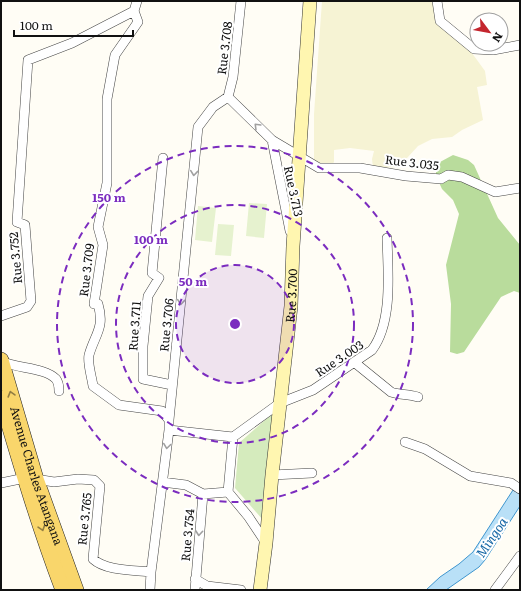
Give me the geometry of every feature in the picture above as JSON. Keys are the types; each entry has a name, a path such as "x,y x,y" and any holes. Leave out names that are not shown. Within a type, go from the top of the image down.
{"main road":[{"name":"Rue 3.700","path":"260,590 291,306 293,246 310,1"},
{"name":"Avenue Charles Atangana","path":"1,360 52,562 63,590"},
{"name":"Avenue Charles Atangana","path":"1,398 31,479 76,590"}],"street":[{"name":"Rue 3.709","path":"137,1 134,11 138,22 115,54 107,99 107,183 98,227 104,245 94,304 98,304 101,315 98,334 89,356 93,386 119,405 162,411 169,420"},
{"name":"Rue 3.708","path":"228,97 233,77 241,1"},
{"path":"436,1 440,21 474,49 493,50 520,45"},
{"name":"Rue 3.752","path":"1,316 27,307 31,301 25,225 17,222 28,60 72,44 134,11"},
{"path":"228,97 272,140 299,157"},
{"name":"Rue 3.706","path":"150,590 169,430 172,385 198,127 213,107 228,97"},
{"name":"Rue 3.713","path":"272,140 293,246"},
{"name":"Rue 3.035","path":"299,157 319,168 360,168 406,176 441,179 448,175 462,177 495,192 520,188"},
{"name":"Rue 3.711","path":"163,158 152,274 159,278 148,296 143,346 143,379 172,385"},
{"name":"Rue 3.003","path":"233,437 280,403 313,390 372,350 377,343 383,328 386,312 388,263 387,238"},
{"path":"1,360 7,364 50,375 58,382 59,391"},
{"path":"354,362 391,392 418,397"},
{"path":"169,430 233,437 228,492 248,516 266,543"},
{"path":"405,442 425,449 470,476 511,483 520,489"},
{"path":"272,475 312,472"},
{"path":"1,482 31,479"},
{"name":"Rue 3.765","path":"31,479 54,482 78,479 94,480 100,486 92,559 98,564 106,567 151,572"},
{"path":"162,482 186,485 203,494 228,492"},
{"name":"Rue 3.754","path":"195,590 203,494"},
{"path":"495,590 520,556"},
{"name":"Rue 3.754","path":"195,579 207,586 241,590"}],"shaded area":[{"path":"322,1 435,1 438,23 469,49 469,52 471,52 485,71 487,85 477,87 483,120 462,130 452,137 432,139 418,146 396,167 373,168 372,159 374,151 350,148 334,150 334,162 330,167 314,161 314,114"}],"green space":[{"path":"453,155 468,160 474,165 498,218 520,245 520,293 514,291 501,297 464,352 457,354 450,352 451,304 446,265 459,214 453,200 442,189 436,176 436,168 440,162"},
{"path":"249,203 267,204 264,238 246,236"},
{"path":"198,206 216,208 212,242 195,240"},
{"path":"218,224 234,225 231,256 215,255"},
{"path":"274,412 263,520 235,488 239,443"}],"water":[{"name":"Mingoa","path":"513,490 520,494 520,506 479,567 446,590 426,590 440,577 473,552"}]}
